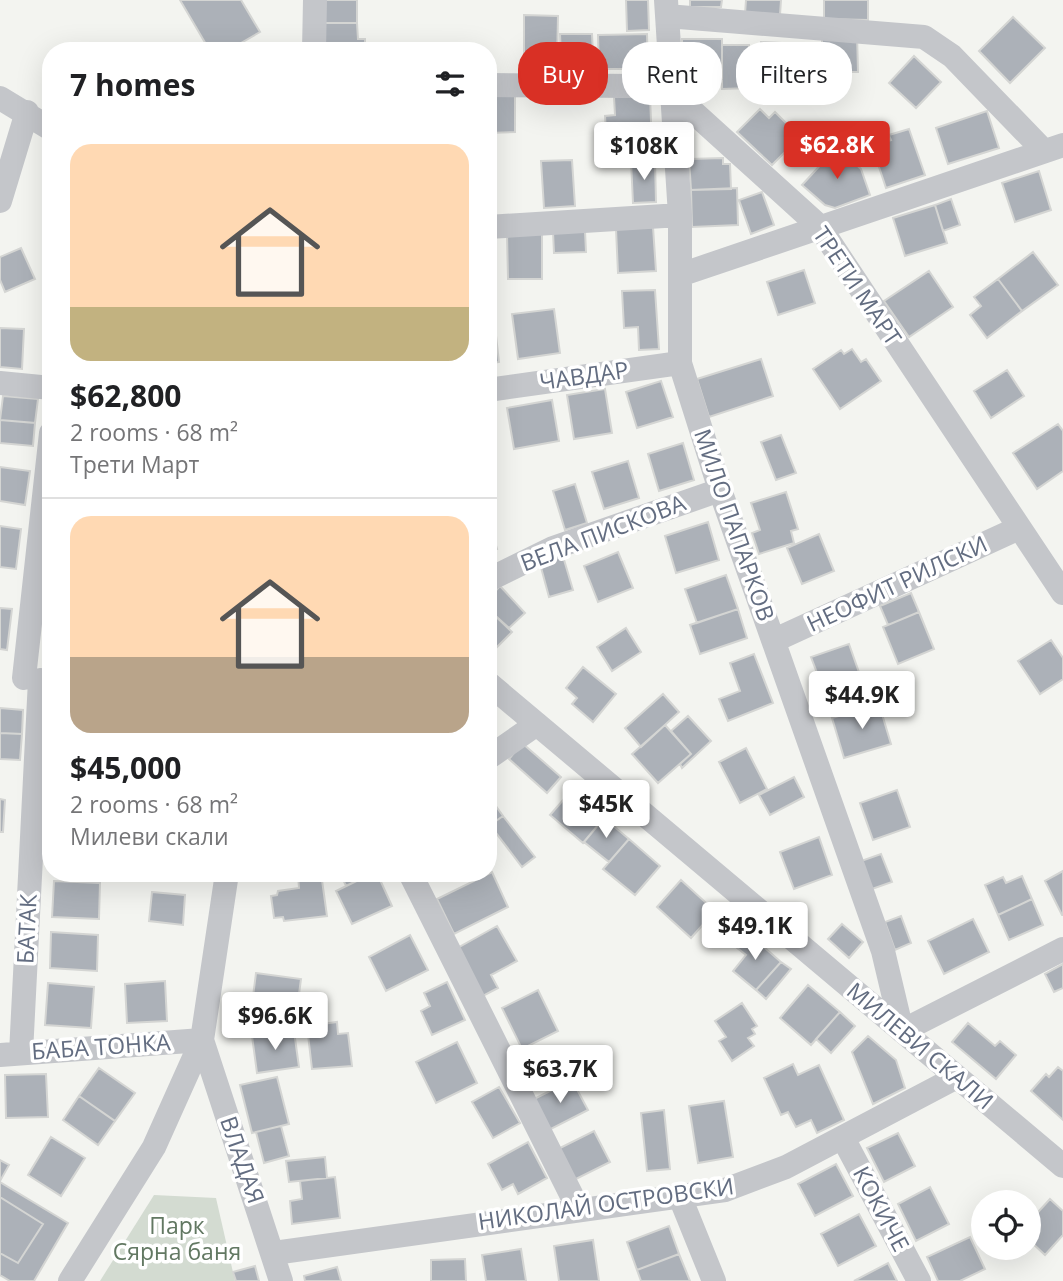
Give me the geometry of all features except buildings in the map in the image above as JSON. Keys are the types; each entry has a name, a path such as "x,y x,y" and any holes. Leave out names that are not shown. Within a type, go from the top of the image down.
{"street":[{"path":"314,42 315,0"},
{"path":"667,8 924,37 952,56 1054,148 680,275"},
{"name":"МИЛО ПАПАРКОВ","path":"667,8 668,42"},
{"path":"497,85 622,86"},
{"path":"0,98 42,123"},
{"name":"МИЛО ПАПАРКОВ","path":"671,105 680,215 680,363 720,490 883,951 902,1031"},
{"name":"ТРЕТИ МАРТ","path":"685,105 819,226 1063,593"},
{"path":"0,201 27,112"},
{"path":"497,227 680,215"},
{"name":"ЧАВДАР","path":"497,389 680,363"},
{"path":"0,383 42,387"},
{"name":"ВЕЛА ПИСКОВА","path":"497,576 553,548 720,490"},
{"name":"НЕОФИТ РИЛСКИ","path":"775,640 1019,528"},
{"name":"БАТАК","path":"10,1054 29,679 42,534"},
{"name":"МИЛЕВИ СКАЛИ","path":"497,691 1063,1166"},
{"path":"497,752 537,724"},
{"path":"71,1281 154,1147 202,1040 230,882"},
{"path":"415,882 578,1208"},
{"path":"902,1031 1063,948"},
{"name":"БАБА ТОНКА","path":"10,1054 202,1040"},
{"name":"ВЛАДАЯ","path":"202,1040 281,1281"},
{"name":"НИКОЛАЙ ОСТРОВСКИ","path":"274,1253 578,1208 680,1197 757,1180 844,1138 957,1077"},
{"name":"КОКИЧЕ","path":"844,1138 919,1281"},
{"path":"680,1197 714,1281"}],"green space":[{"name":"Парк Сярна баня","path":"154,1195 216,1198 235,1281 100,1281"}]}
